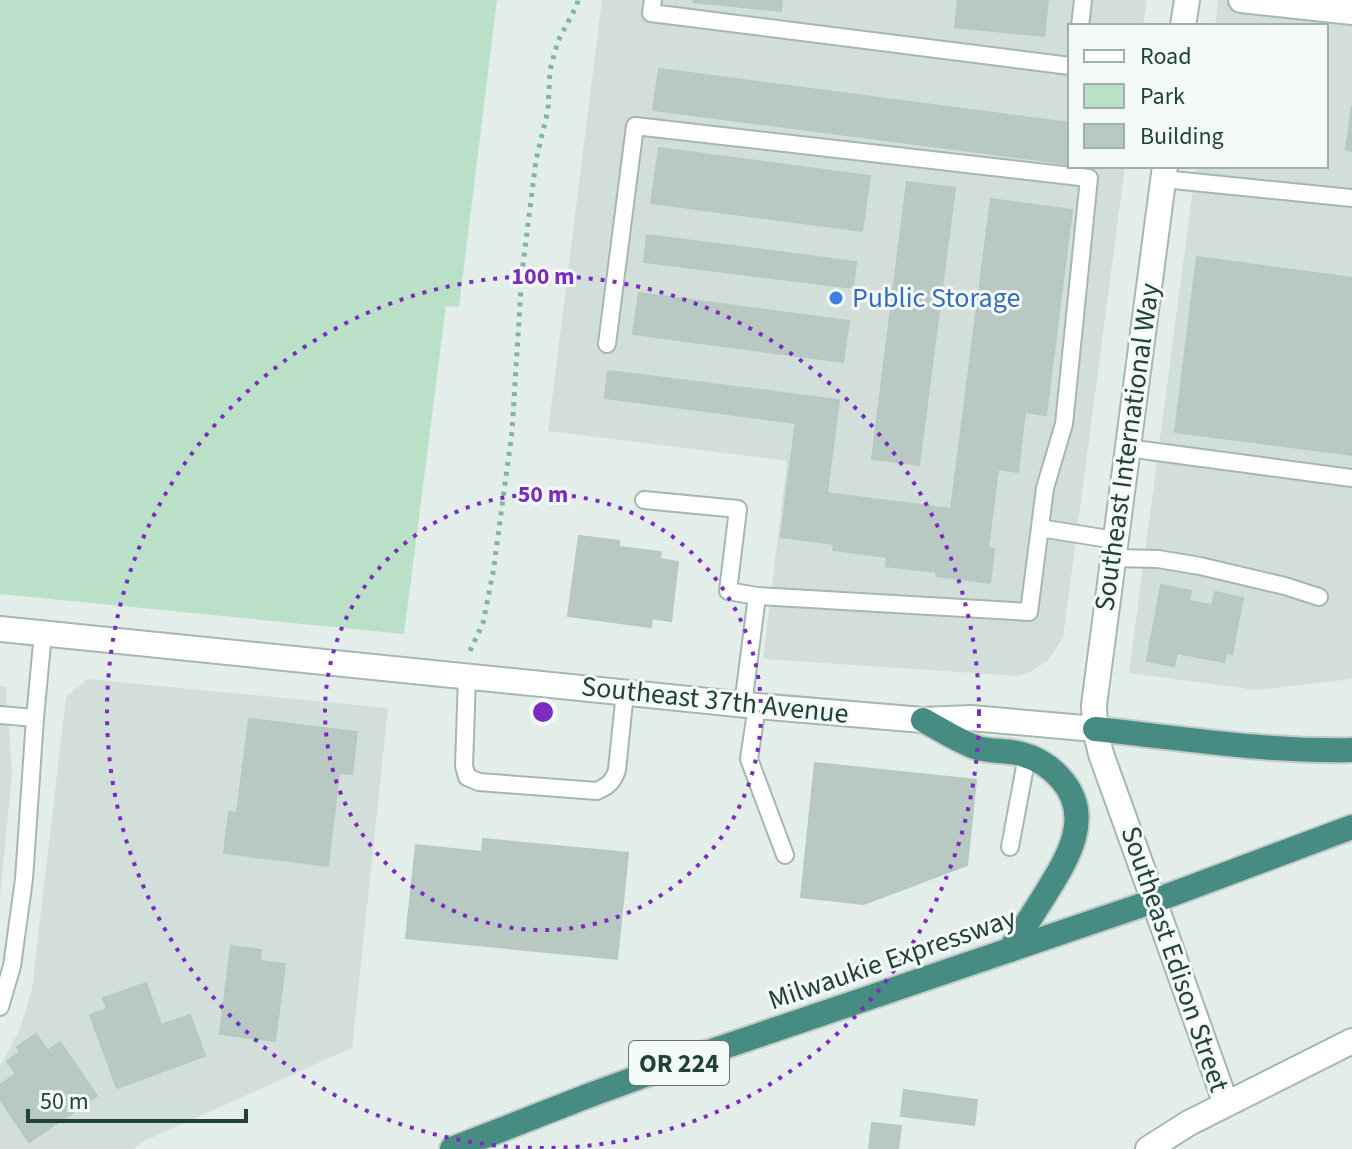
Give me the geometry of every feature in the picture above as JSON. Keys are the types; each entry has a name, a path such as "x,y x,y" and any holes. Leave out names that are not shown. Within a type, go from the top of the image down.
{"highway":[{"path":"923,720 977,748 1020,753 1044,763 1068,787 1075,807 1073,844 1064,864 1010,950"},
{"path":"1095,729 1308,751 1352,750"},
{"name":"Milwaukie Expressway","path":"452,1149 703,1054 1154,901 1352,827"}],"street":[{"path":"1183,24 1187,0"},
{"path":"1241,0 1315,17 1352,12"},
{"name":"Southeast International Way","path":"1095,729 1094,705 1164,172"},
{"name":"Southeast 37th Avenue","path":"0,629 750,705 923,720 971,718 1095,729"},
{"name":"Southeast Edison Street","path":"1095,729 1101,754 1226,1104 1148,1149"},
{"path":"1226,1104 1352,1041"}],"lane":[{"path":"653,0 651,13 1068,66"},
{"path":"1080,24 1083,0"},
{"path":"607,344 635,126 1089,178 1064,424 1045,488 1029,612 757,596 728,591 738,509 644,500"},
{"path":"1164,172 1352,198"},
{"path":"1127,448 1352,478"},
{"path":"1040,528 1114,549 1200,566 1319,597"},
{"path":"757,596 749,759 785,855"},
{"path":"0,1007 12,966 24,879 43,633"},
{"path":"467,676 464,766 467,777 479,782 597,791 607,786 617,770 625,692"},
{"path":"0,715 35,718"},
{"path":"1010,847 1027,756"}],"path":[{"path":"467,676 470,650 483,623 495,558 512,432 522,272 536,160 548,110 550,70 558,41 578,0"}],"shaded area":[{"name":"Public Storage","path":"602,0 1147,0 1143,24 1068,24 1068,168 1125,168 1063,638 1048,660 1018,676 763,659 787,461 548,431"},
{"path":"1218,0 1352,0 1352,679 1256,690 1129,673 1196,168 1328,168 1328,24 1215,24"},
{"path":"87,679 388,708 352,1048 144,1141 133,1149 0,1149 0,1067 20,1029 32,989 66,697"},
{"path":"0,686 6,686 12,773 0,897"}],"green space":[{"path":"0,0 497,0 459,307 446,306 404,634 0,594"}],"building":[{"path":"694,0 782,0 781,11"},
{"path":"958,0 1048,0 1044,36 955,27"},
{"path":"659,69 1068,123 1068,164 653,110"},
{"path":"1352,106 1352,151 1346,150"},
{"path":"659,148 870,176 862,231 651,203"},
{"path":"907,182 955,188 919,465 872,459"},
{"path":"991,199 1072,210 1046,415 1025,412 1018,472 998,469 988,548 994,549 990,583 886,566 887,557 833,550 834,544 781,537 787,488 951,509"},
{"path":"647,235 856,262 853,288 644,262"},
{"path":"1197,257 1352,278 1352,455 1175,432"},
{"path":"639,293 849,321 843,362 633,334"},
{"path":"608,371 839,400 827,493 787,488 796,423 605,398"},
{"path":"579,536 619,541 619,547 661,552 660,559 678,562 671,621 652,618 651,627 568,616"},
{"path":"1161,585 1191,591 1189,601 1212,605 1215,592 1243,598 1232,654 1226,653 1224,662 1177,653 1174,666 1147,661"},
{"path":"249,719 357,732 352,774 339,773 328,866 224,853 229,812 237,813"},
{"path":"815,763 976,780 967,865 864,904 801,897"},
{"path":"483,839 628,853 617,959 406,938 416,845 482,852"},
{"path":"231,946 261,950 260,961 285,964 275,1041 220,1034"},
{"path":"146,983 161,1025 190,1015 205,1056 117,1088 90,1015 107,1009 103,998"},
{"path":"36,1034 48,1051 60,1042 97,1096 29,1142 0,1099 0,1085 16,1074 7,1061 20,1052 17,1047"},
{"path":"904,1090 977,1100 974,1125 901,1116"},
{"path":"872,1123 901,1126 898,1149 869,1149"}],"place":[{"name":"Public Storage","path":"836,298"}]}
